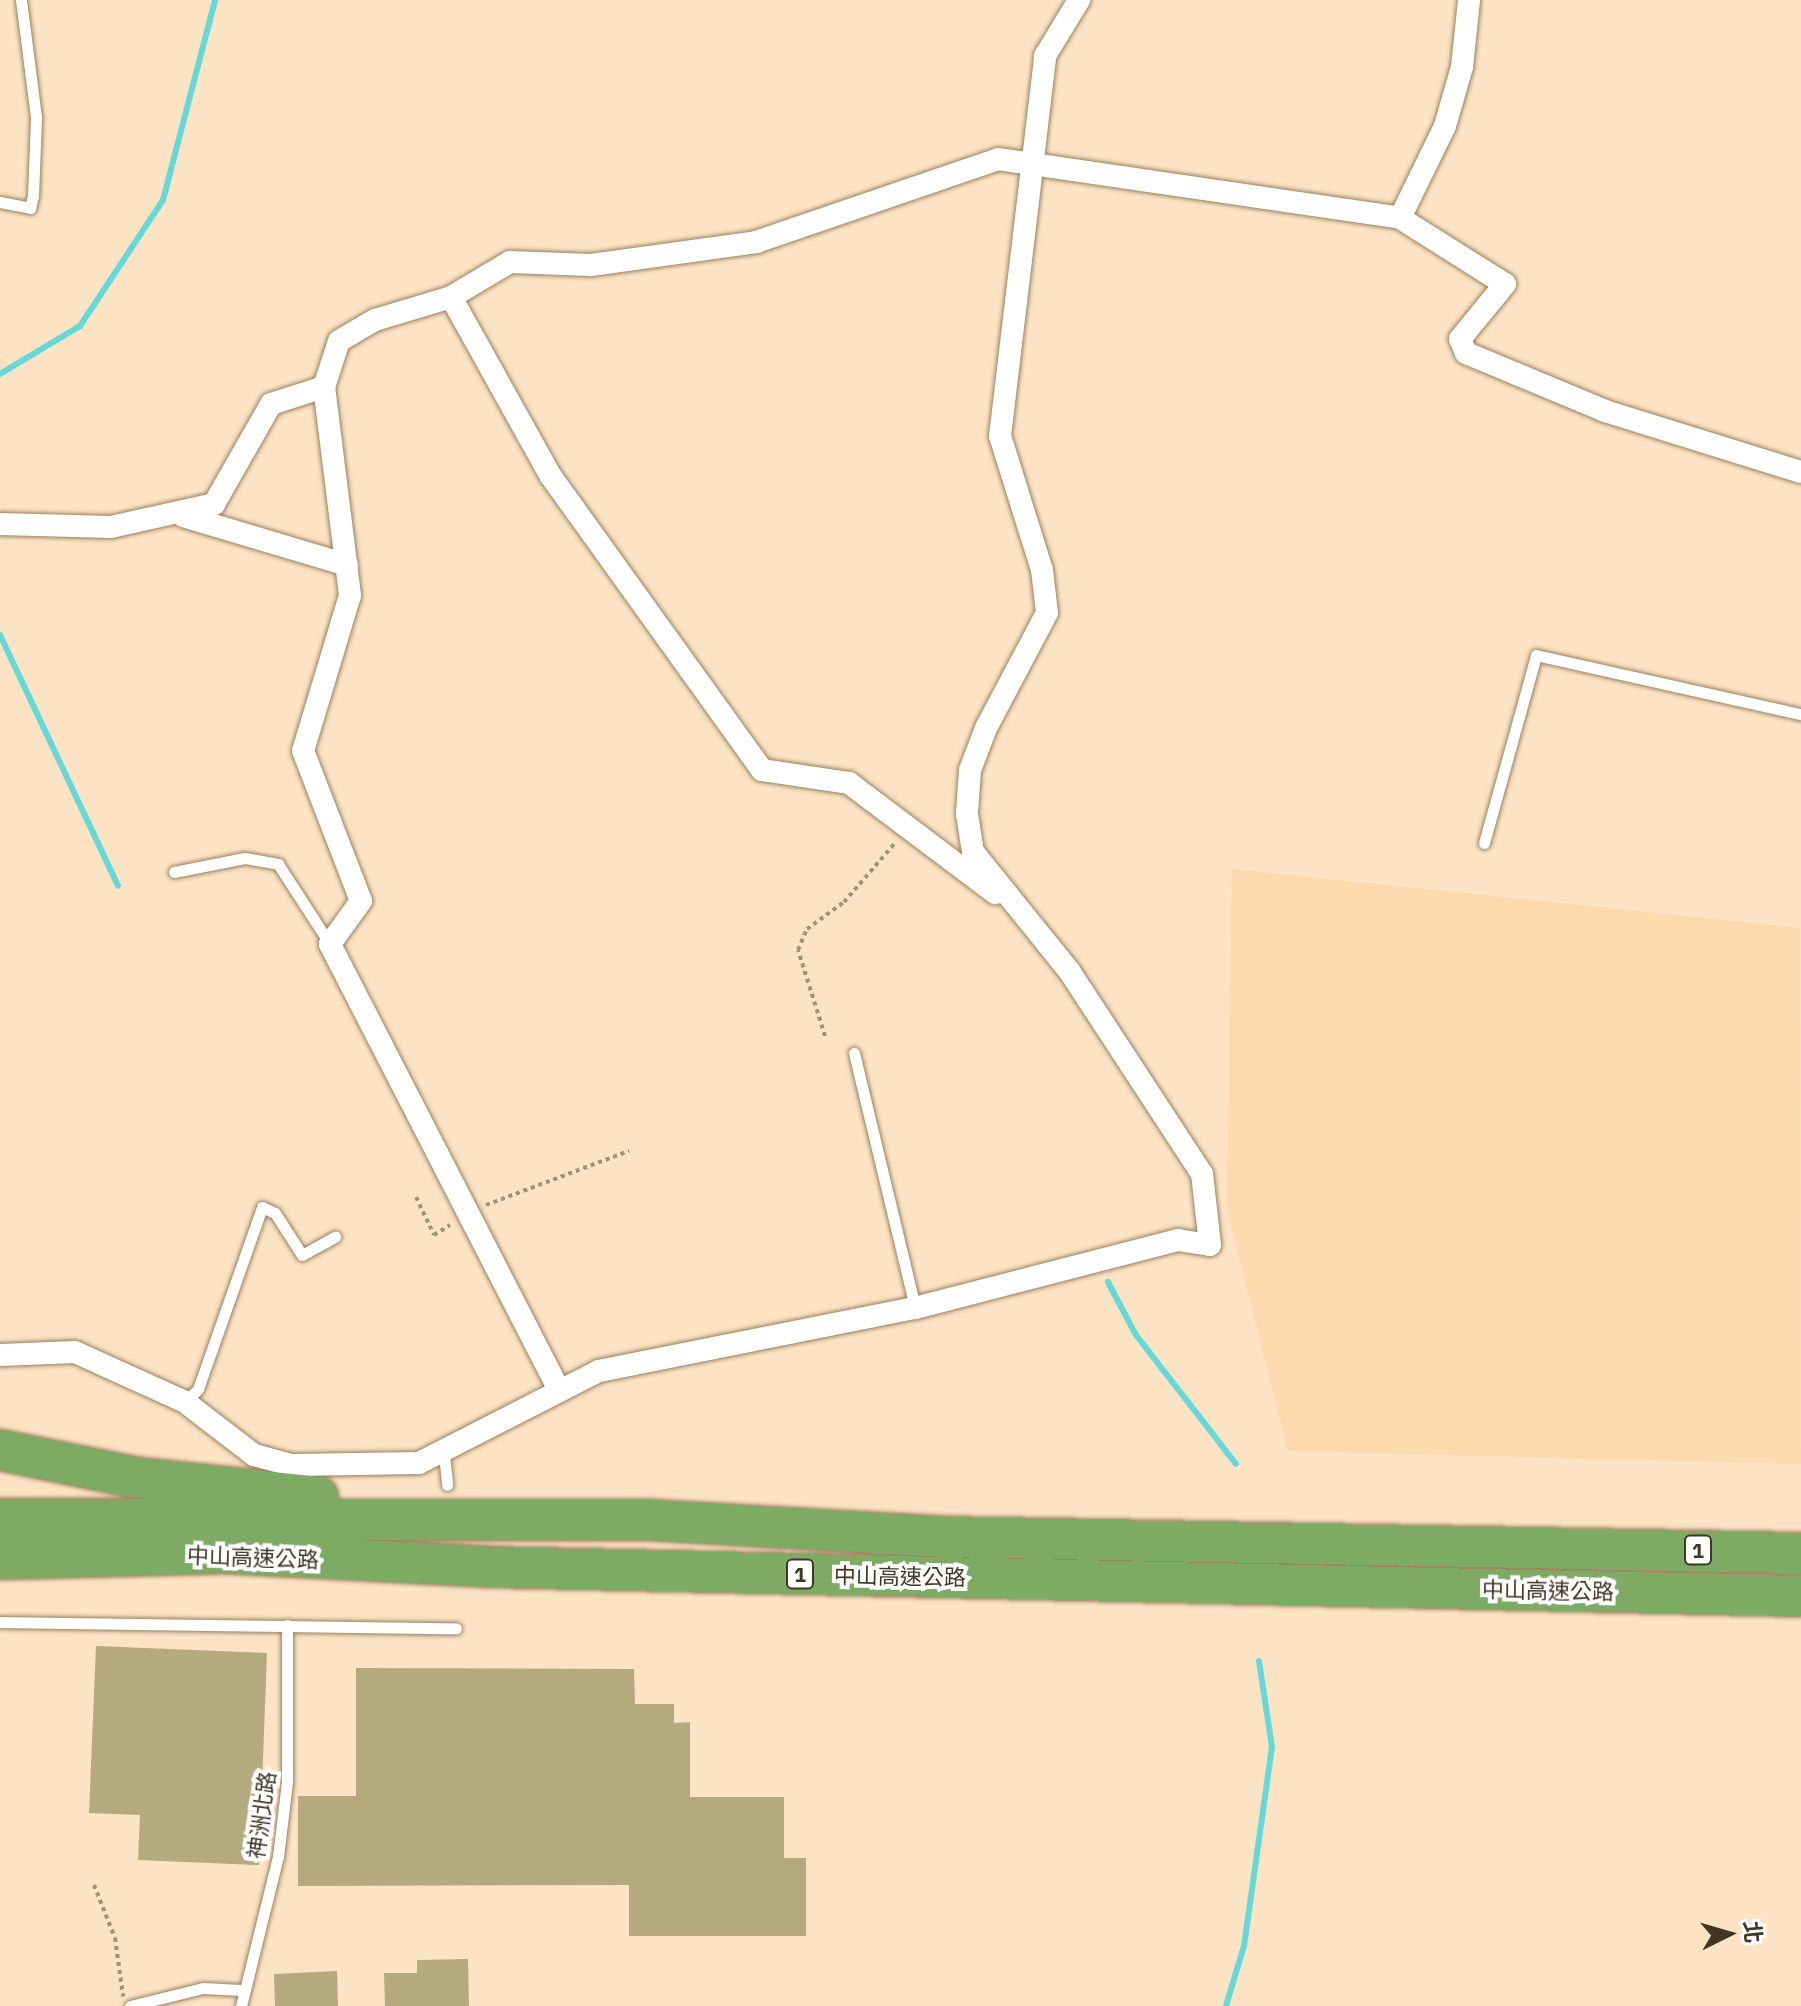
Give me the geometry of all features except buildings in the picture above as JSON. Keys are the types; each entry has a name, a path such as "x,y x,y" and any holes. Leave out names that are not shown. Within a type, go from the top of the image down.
{"highway":[{"path":"0,1450 232,1491 649,1520"},
{"name":"中山高速公路","path":"0,1519 649,1520 943,1537 1801,1553"},
{"path":"0,1575 226,1553"},
{"name":"中山高速公路","path":"0,1559 226,1553 489,1567 1801,1596"}],"street":[{"path":"0,1355 75,1352 185,1402 254,1455 292,1465 419,1463 444,1454 557,1386 599,1371 915,1308 1178,1240 1210,1245 1202,1174 1070,972 1011,905 973,852 967,813 970,770 986,728 1047,613 1042,570 1000,436 1045,56 1079,0"},
{"path":"1400,218 1445,126 1469,0"},
{"path":"557,1386 330,944 361,901 303,751 350,595 324,387 339,341 375,320 451,297 510,262 591,265 756,242 998,159 1033,167 1400,218 1505,284 1460,339 1466,353 1605,411 1801,472"},
{"path":"451,297 550,475 762,770 849,783 1011,905"},
{"path":"0,524 111,527 183,516 214,504 271,404 324,387"},
{"path":"183,516 347,565"}],"lane":[{"path":"0,202 21,209 33,196 36,117 21,0"},
{"path":"1484,843 1536,655 1801,714"},
{"path":"174,872 245,858 278,864 330,944"},
{"path":"854,1053 915,1308"},
{"path":"185,1402 198,1389 262,1207 275,1213 302,1255 335,1237"},
{"path":"444,1454 447,1485"},
{"path":"0,1622 456,1628"},
{"name":"神洲北路","path":"241,2006 241,1990 278,1857 287,1781 287,1625"},
{"path":"127,2006 203,1988 241,1990"}],"path":[{"path":"825,1036 798,950 807,929 844,902 907,828"},
{"path":"416,1197 434,1235 467,1214 629,1151"},
{"path":"94,1885 115,1938 127,2006"}],"shaded area":[{"path":"1232,869 1800,928 1801,1464 1288,1451 1227,1208"}],"waterway":[{"path":"0,374 80,326 163,200 215,0"},
{"path":"0,635 118,886"},
{"path":"1108,1282 1136,1335 1236,1464"},
{"path":"1226,2006 1244,1946 1272,1747 1259,1661"}]}
